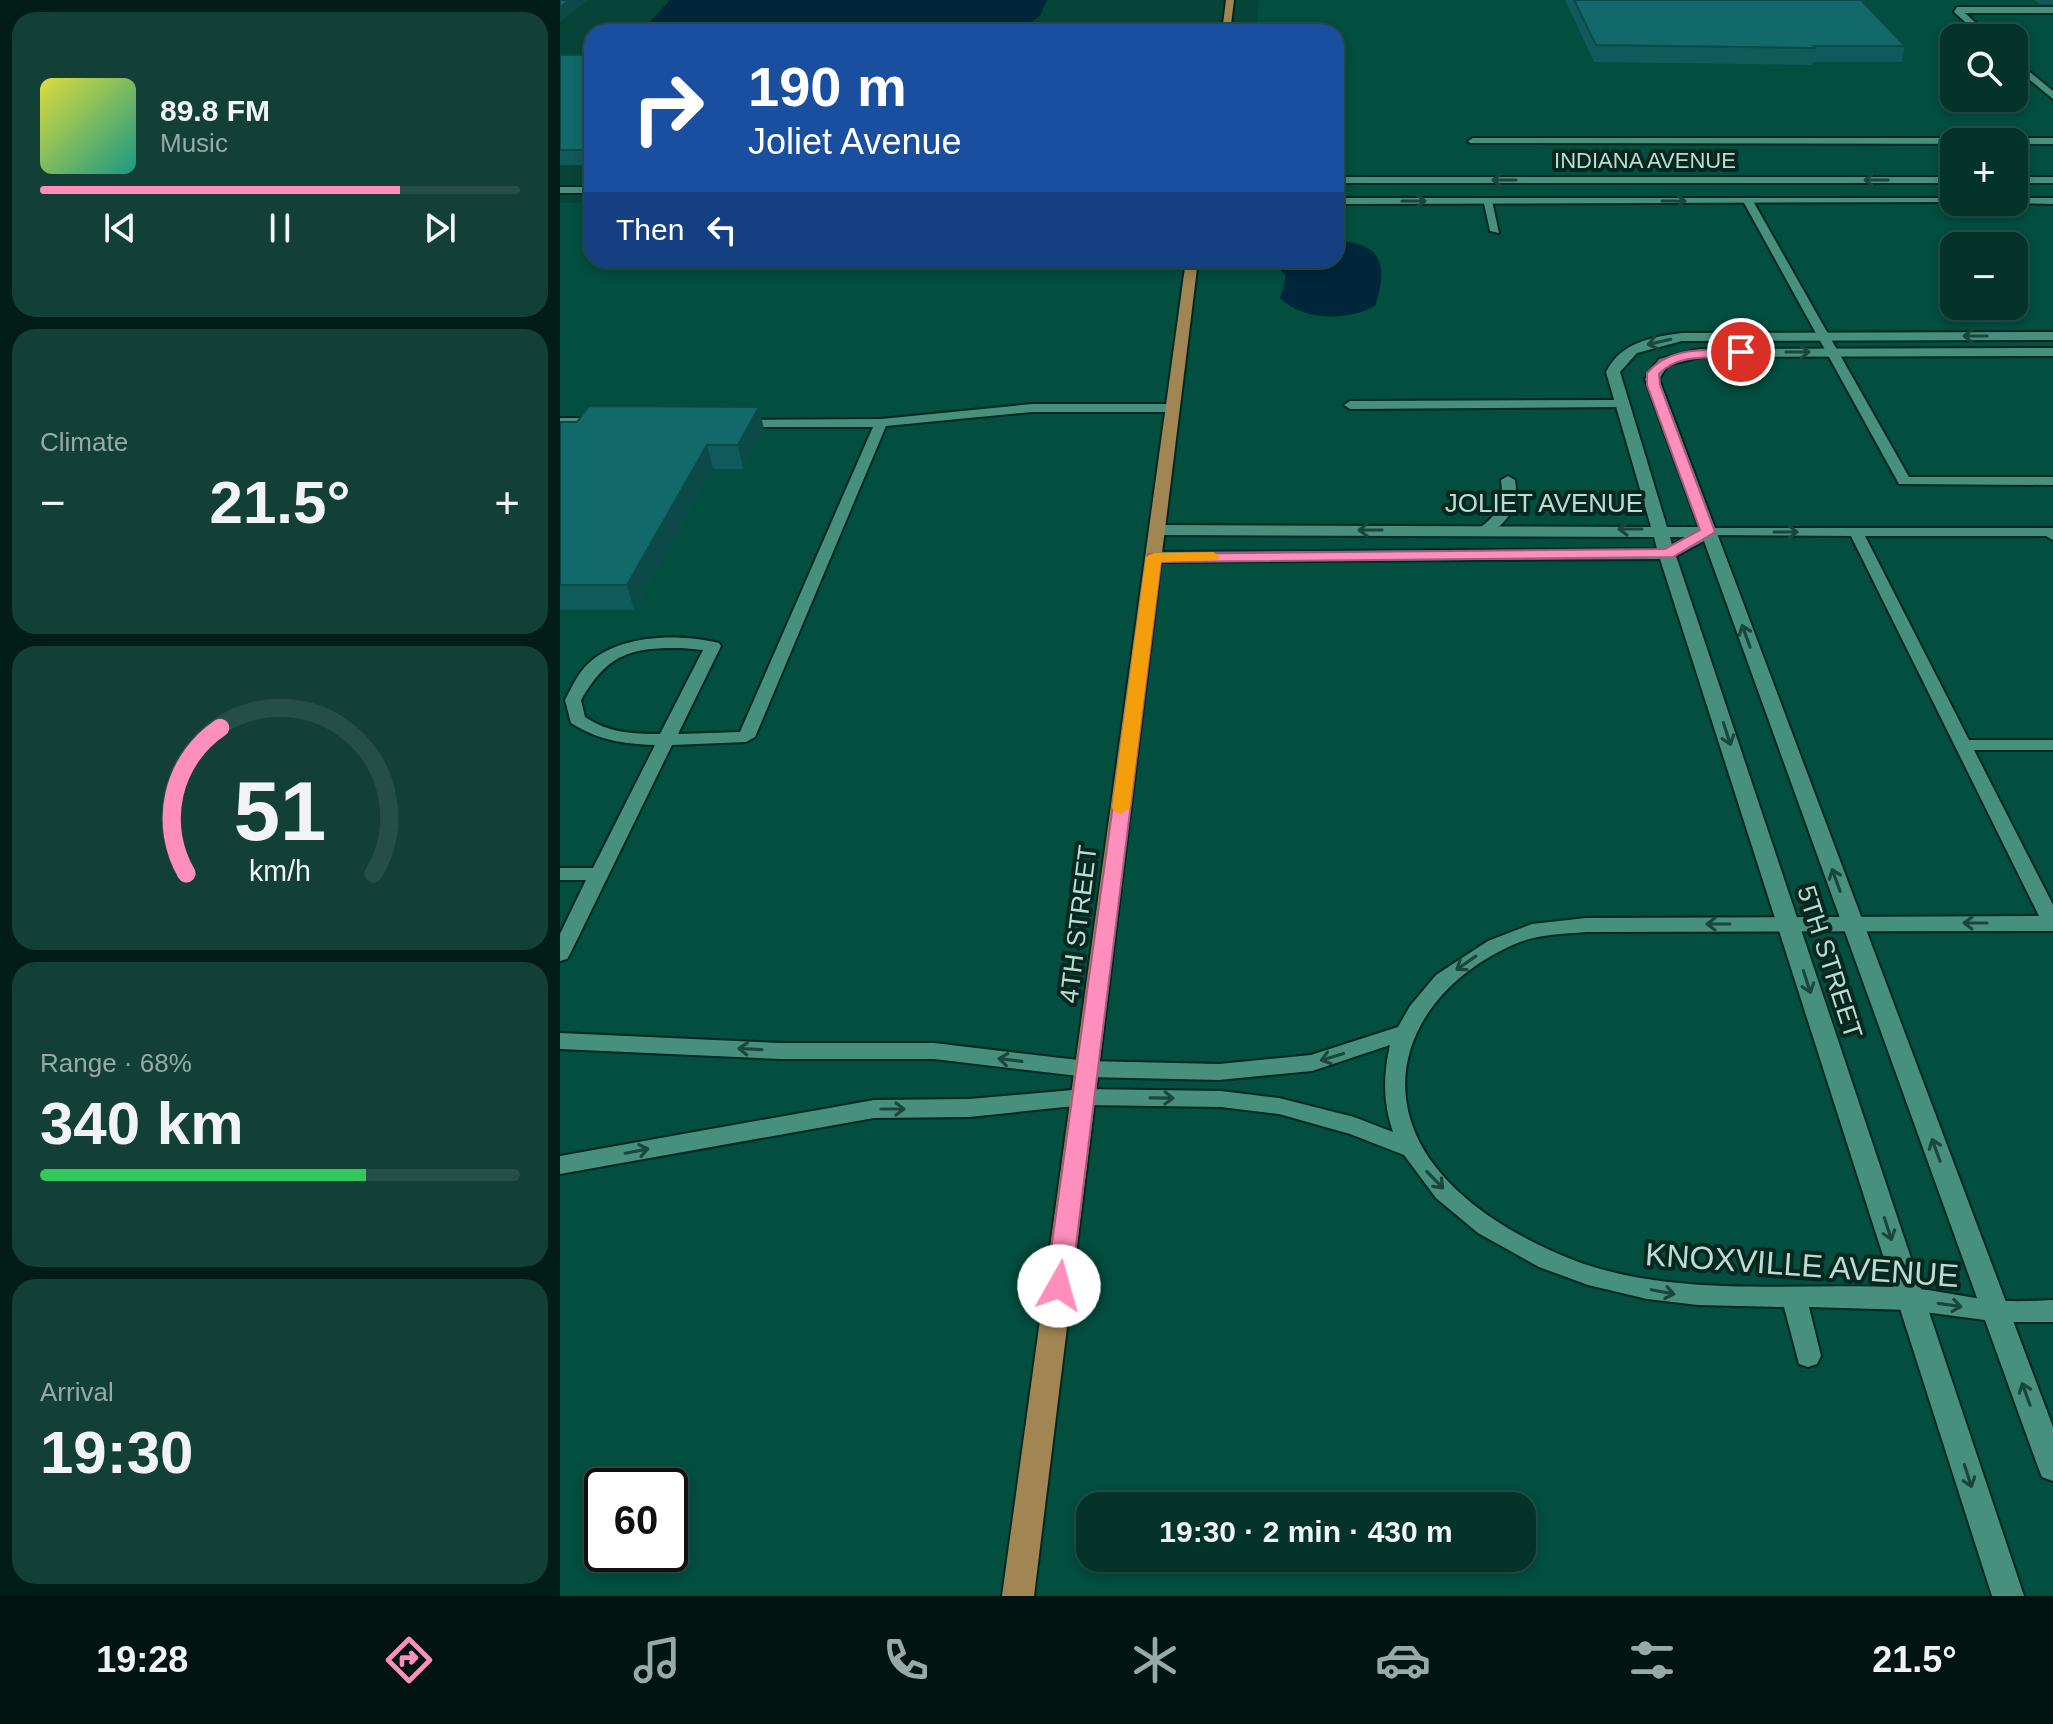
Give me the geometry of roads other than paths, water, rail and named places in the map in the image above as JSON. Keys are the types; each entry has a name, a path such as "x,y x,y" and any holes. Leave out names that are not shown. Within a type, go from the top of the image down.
{"main road":[{"path":"1227,24 1230,0"},
{"name":"4TH STREET","path":"1018,1596 1191,268"}],"street":[{"path":"1972,24 1957,10 2053,10"},
{"path":"2028,75 2052,96"},
{"name":"INDIANA AVENUE","path":"1344,180 1940,180"},
{"path":"2028,180 2053,180"},
{"path":"560,190 584,190"},
{"name":"INDIANA AVENUE","path":"1344,201 1940,201"},
{"path":"2028,201 2053,201"},
{"path":"1824,336 2053,336"},
{"name":"5TH STREET","path":"1824,336 1682,337 1631,351 1619,361 1613,372 1667,554 2008,1596"},
{"name":"5TH STREET","path":"1832,352 1711,352 1665,360 1653,373 1653,385 2053,1467"},
{"path":"1832,352 2053,352"},
{"name":"JOLIET AVENUE","path":"1157,530 1661,529 1708,532"},
{"name":"JOLIET AVENUE","path":"1154,557 1667,554 1708,532"}],"lane":[{"path":"1473,141 2053,141"},
{"path":"1487,201 1495,231"},
{"path":"1748,201 1904,481 2053,481"},
{"path":"1350,405 1620,404"},
{"path":"728,422 881,423 1032,408 1173,408"},
{"path":"560,422 621,422"},
{"path":"560,954 599,874 668,737 713,646 682,641 649,644 617,653 592,668 573,700 577,719 599,733 668,737 746,737 881,423"},
{"path":"1486,530 1504,517 1511,507 1508,480"},
{"path":"1708,532 2050,532 2053,536"},
{"path":"1856,532 2053,923"},
{"path":"1963,745 2053,745"},
{"path":"560,874 599,874"},
{"name":"KNOXVILLE AVENUE","path":"2053,923 1586,925 1533,931 1488,948 1447,977 1415,1013 1399,1045 1394,1085 1399,1120 1411,1148 1427,1172 1473,1218 1529,1253 1594,1279 1680,1295 1911,1299 1996,1312 2053,1311"},
{"path":"560,1041 781,1051 934,1051 1087,1069 1270,1069 1312,1063 1406,1032"},
{"path":"560,1165 874,1109 969,1108 1084,1097 1221,1099 1279,1106 1354,1126 1411,1148"},
{"path":"1794,1298 1808,1356"}],"water":[{"path":"670,0 1047,0 1041,14 1030,24 648,24"},
{"path":"1344,242 1364,246 1378,259 1381,269 1375,306 1339,316 1313,315 1290,306 1280,298 1286,276 1279,268 1344,268"}]}
